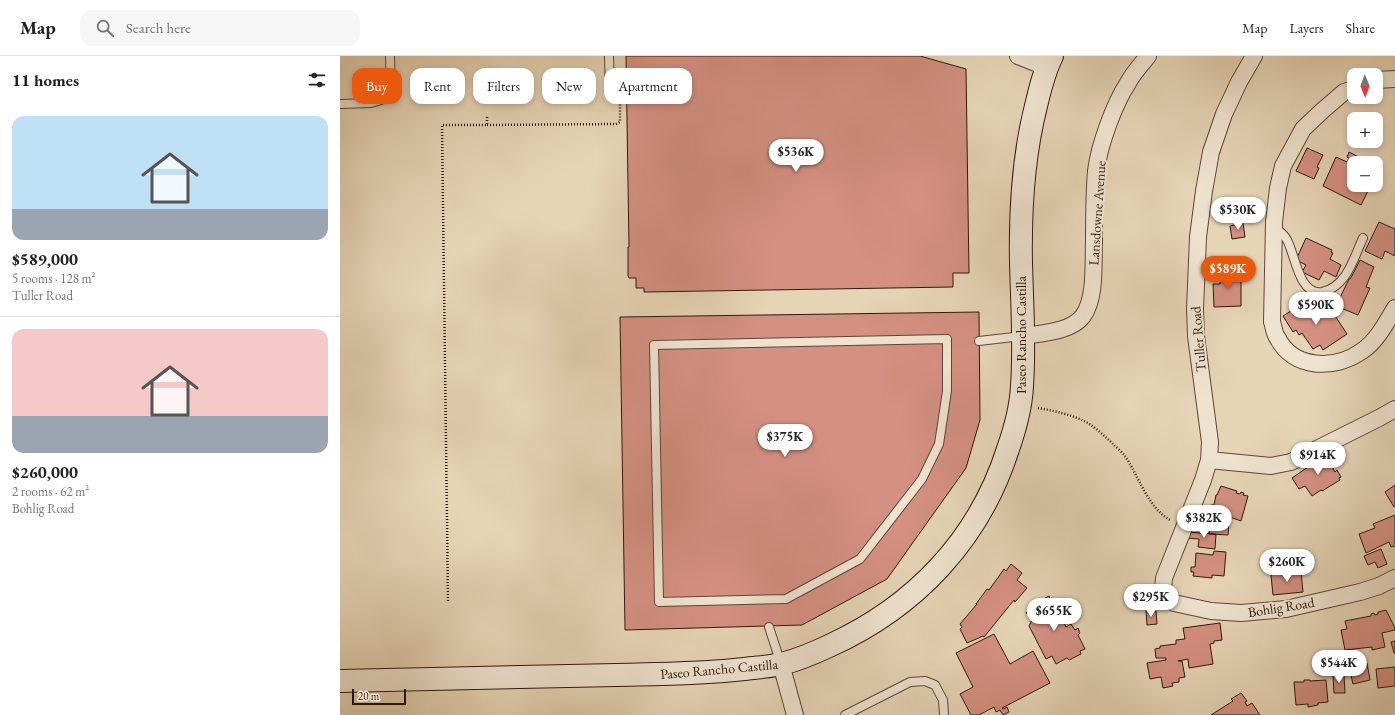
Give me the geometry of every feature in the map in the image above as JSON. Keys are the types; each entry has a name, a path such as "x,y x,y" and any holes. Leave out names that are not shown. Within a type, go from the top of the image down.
{"street":[{"path":"1018,56 1049,62"},
{"name":"Lansdowne Avenue","path":"1024,336 1052,332 1072,325 1082,317 1088,307 1093,286 1096,170 1104,138 1116,105 1128,82 1148,56"},
{"name":"Tuller Road","path":"1166,598 1163,589 1164,578 1185,528 1209,460 1210,442 1196,336 1194,309 1198,237 1204,191 1211,152 1224,114 1254,56"},
{"name":"Paseo Rancho Castilla","path":"340,681 707,673 781,664 804,657 850,636 886,615 920,587 938,571 962,542 982,512 995,485 1012,439 1020,405 1022,388 1024,336 1021,216 1026,155 1031,125 1049,62"},
{"path":"1383,80 1395,79"},
{"path":"1347,91 1344,92 1303,129 1283,166 1278,188 1274,227 1272,322 1276,337 1288,353 1304,362 1324,365 1345,360 1363,351 1378,335 1395,308"},
{"path":"1209,460 1270,466 1291,462 1395,409"},
{"name":"Bohlig Road","path":"1166,598 1174,603 1211,611 1241,613 1286,609 1353,594 1379,586 1395,578"},
{"path":"781,664 795,715"}],"lane":[{"path":"340,104 371,103 390,97 390,56"},
{"path":"608,56 609,68"},
{"path":"1274,227 1282,232 1287,240 1303,282 1310,289 1317,292 1332,288 1343,278 1363,238"},
{"path":"979,341 1024,336"},
{"path":"947,339 947,391 939,444 922,480 860,559 786,599 659,602 654,345 947,339"},
{"path":"769,627 781,664"},
{"path":"845,715 910,682 925,681 935,685 943,700 944,715"}],"path":[{"path":"448,601 442,125 616,124 620,122 620,104"},
{"path":"487,116 487,125"},
{"path":"1020,405 1057,412 1088,423 1109,440 1124,455 1136,477 1154,504 1165,517 1185,528"}],"building":[{"path":"626,56 920,56 966,69 969,273 953,273 953,287 644,292 644,288 636,288 636,278 629,278 628,276 629,247 627,104 692,104 692,68 626,68"},
{"path":"1307,148 1323,155 1317,167 1319,168 1314,179 1296,171"},
{"path":"1349,152 1357,156 1347,156"},
{"path":"1336,157 1347,162 1347,192 1368,192 1361,205 1323,186"},
{"path":"1379,222 1395,229 1395,256 1385,251 1382,259 1365,251"},
{"path":"1243,223 1245,237 1232,239 1230,226"},
{"path":"1306,238 1332,250 1331,252 1333,253 1330,259 1341,265 1336,277 1324,271 1319,280 1302,272 1306,265 1296,260"},
{"path":"1360,260 1374,267 1366,287 1370,288 1358,315 1336,306"},
{"path":"1235,268 1239,268 1241,271 1241,306 1214,307 1213,284 1220,284 1220,273 1232,273 1231,271 1235,271"},
{"path":"1315,305 1319,311 1328,305 1347,334 1323,350 1320,345 1313,349 1302,333 1299,335 1296,330 1293,332 1283,316 1297,307 1300,312"},
{"path":"979,312 980,420 966,468 887,579 802,625 625,630 620,317"},
{"path":"1328,455 1331,459 1328,461 1331,461 1335,467 1333,469 1335,472 1337,470 1341,477 1339,478 1340,480 1312,496 1305,486 1299,489 1292,478 1324,456 1325,458"},
{"path":"1395,485 1395,506 1394,507 1385,492"},
{"path":"1221,486 1237,491 1236,493 1244,493 1243,495 1248,496 1241,521 1230,517 1229,520 1211,514 1213,511 1209,509 1211,505 1214,505 1216,495"},
{"path":"1395,515 1395,546 1391,547 1389,542 1366,553 1359,534 1375,528 1373,524"},
{"path":"1210,521 1229,523 1228,535 1209,534"},
{"path":"1186,532 1216,534 1215,549 1198,547 1199,539 1186,538"},
{"path":"1381,549 1387,564 1378,568 1375,562 1368,565 1364,556"},
{"path":"1300,550 1303,562 1290,567 1287,554"},
{"path":"1214,551 1226,552 1224,576 1212,575 1212,578 1193,576 1194,572 1191,572 1191,567 1195,567 1196,553 1213,555"},
{"path":"1011,564 1022,573 1017,580 1027,588 1015,602 1014,600 984,637 983,636 967,643 960,629 962,627 960,624 977,604 987,589 989,590 1004,569 1006,571"},
{"path":"1298,569 1298,572 1301,572 1303,592 1273,595 1271,575 1282,573 1282,571"},
{"path":"1049,596 1050,599 1052,598 1066,627 1071,624 1075,630 1078,628 1080,633 1078,635 1085,649 1080,651 1081,654 1069,660 1067,658 1056,664 1052,656 1046,659 1029,626 1033,618 1026,613 1038,599 1040,601"},
{"path":"1386,610 1395,630 1382,633 1385,647 1372,650 1372,647 1345,650 1341,630 1347,629 1345,621 1371,616 1371,614 1374,613 1375,615 1378,614 1378,612"},
{"path":"1146,611 1156,611 1157,624 1147,625"},
{"path":"1220,623 1222,640 1214,641 1214,643 1210,644 1213,664 1189,668 1188,659 1178,661 1182,661 1185,677 1179,678 1179,682 1172,683 1173,686 1163,688 1161,677 1150,679 1147,663 1166,660 1166,658 1156,658 1155,649 1160,648 1160,646 1176,644 1176,640 1185,639 1183,628"},
{"path":"994,634 1010,664 1033,651 1050,683 1002,708 1007,707 1009,712 1003,715 1000,710 996,712 994,707 979,715 971,715 960,694 973,687 956,653"},
{"path":"1395,641 1395,653 1394,653 1391,642"},
{"path":"1367,663 1370,680 1353,684 1349,667"},
{"path":"1395,667 1395,686 1378,688 1376,669"},
{"path":"1344,675 1345,693 1334,693 1333,676"},
{"path":"1304,680 1326,680 1328,702 1318,703 1318,705 1308,707 1308,704 1296,705 1294,682 1304,682"},
{"path":"1241,693 1247,701 1245,702 1247,706 1252,703 1260,715 1211,715 1233,701 1231,699"}]}
